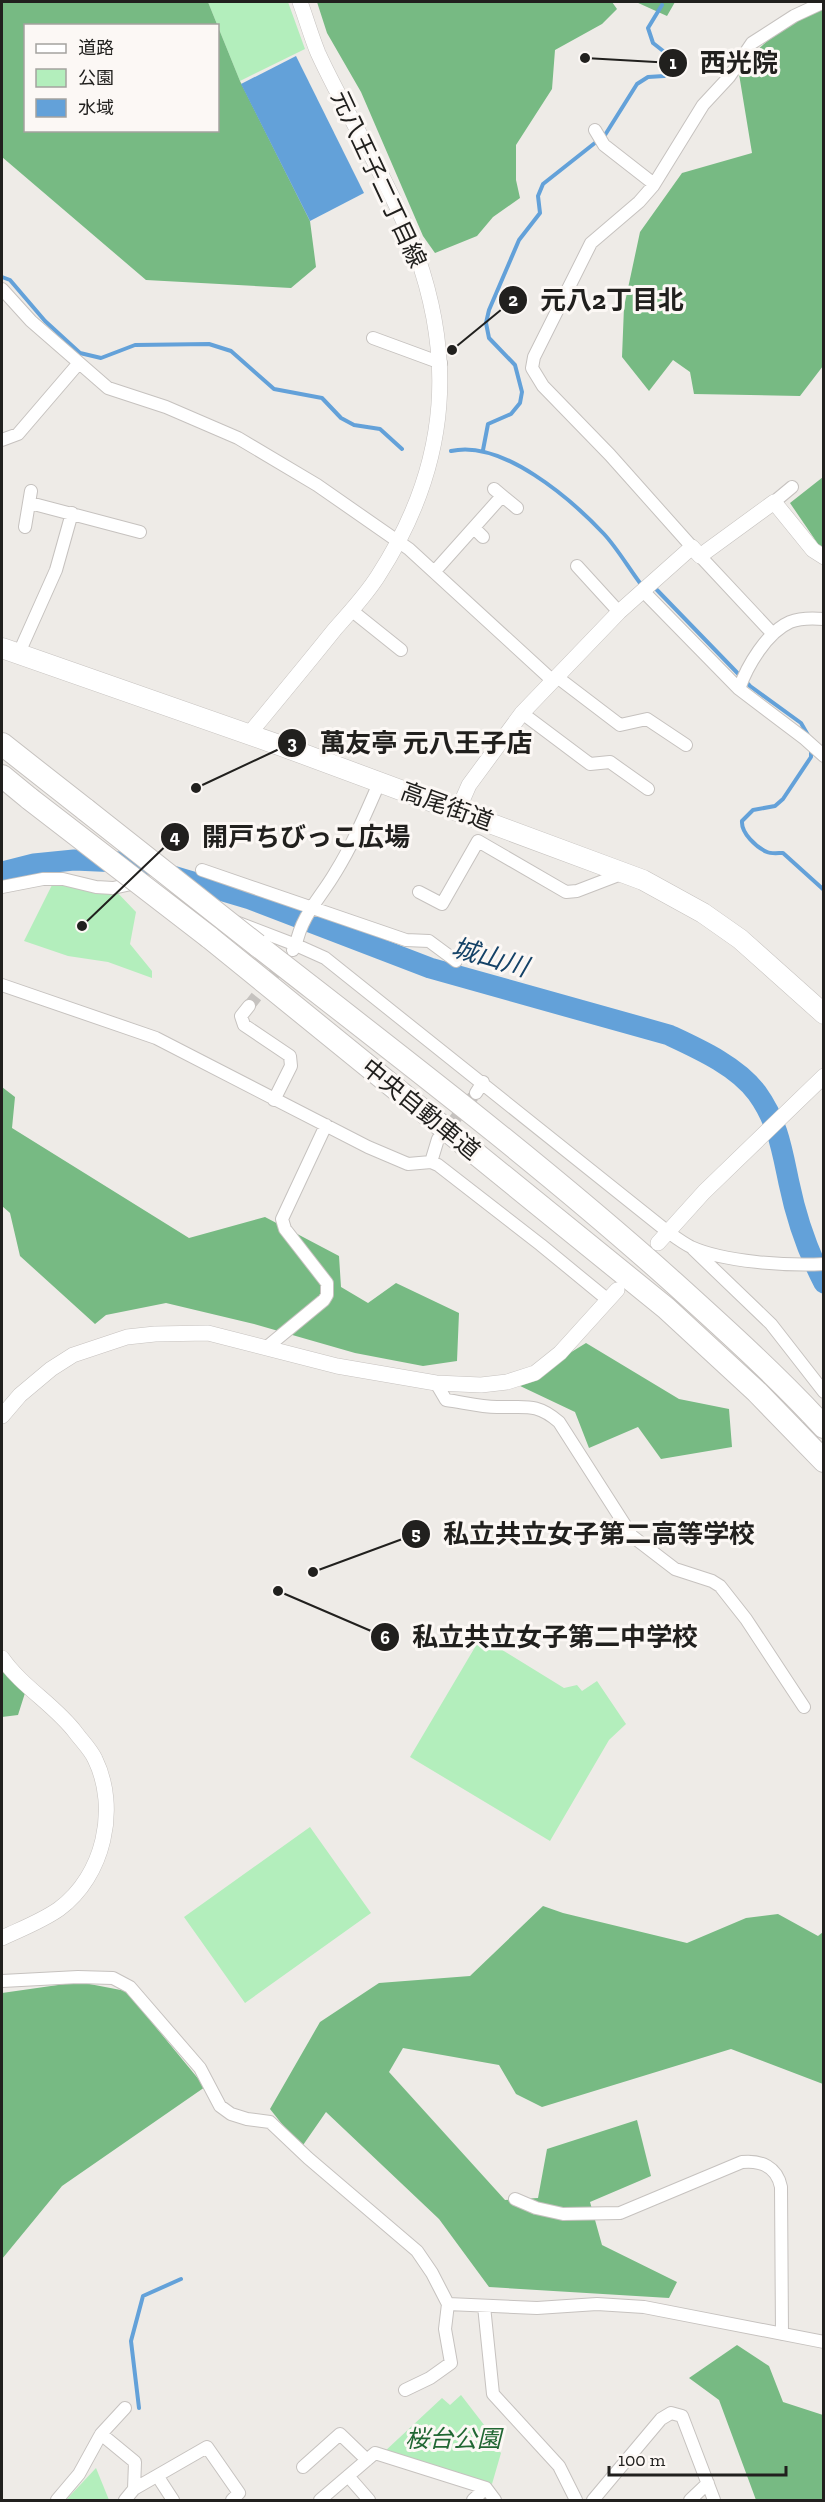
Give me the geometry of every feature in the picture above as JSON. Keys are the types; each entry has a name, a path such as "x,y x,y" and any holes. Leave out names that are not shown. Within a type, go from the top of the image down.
{"highway":[{"name":"中央自動車道","path":"2,744 502,1137 624,1238 714,1320 824,1427"},
{"name":"中央自動車道","path":"2,776 209,938 666,1308 757,1392 824,1461"}],"main road":[{"name":"高尾街道","path":"10,651 380,781 625,873 684,902 740,939 824,1014"}],"street":[{"name":"元八王子二丁目線","path":"249,734 377,578 415,508 434,446 438,423 441,363 430,297 405,225 318,52 300,2"},
{"path":"773,634 610,455 543,386 532,368 534,357 591,243 639,202 654,184 703,105 729,77 752,44 794,16 824,2"},
{"path":"599,136 654,184"},
{"path":"2,289 31,321 108,388 166,407 238,438 266,453 317,485 397,543 409,549 555,679 620,725 647,719 686,745"},
{"path":"373,338 441,363"},
{"path":"2,440 18,434 78,364"},
{"path":"458,810 469,785 522,713 620,612 643,591 696,551 774,502 792,487"},
{"path":"435,571 474,528 498,493 516,508"},
{"path":"25,527 30,497 72,513 140,532"},
{"path":"774,502 813,550 824,557"},
{"path":"10,651 56,570 72,513"},
{"path":"474,528 483,537"},
{"path":"577,567 620,612"},
{"path":"643,591 821,753"},
{"path":"351,610 401,650"},
{"path":"741,682 751,660 773,634 790,622 810,618 824,619"},
{"path":"522,713 590,764 610,762 648,789"},
{"path":"295,944 308,911 334,875 353,842 380,781"},
{"path":"419,892 442,904 478,841 566,892 577,891 625,873"},
{"path":"202,870 308,911 406,940 429,941 456,961"},
{"path":"2,887 43,879 63,879 96,887 113,888 145,881 159,885 191,906 295,944 325,958 663,1238 719,1257 801,1265 824,1264"},
{"path":"2,985 156,1038 274,1100 368,1147 408,1164 431,1162 541,1245 613,1295 560,1353 535,1374 507,1382 482,1385 436,1383 337,1366 208,1333 155,1334 127,1337 92,1347 65,1360 20,1395 2,1416"},
{"path":"249,1006 242,1016 244,1026 290,1056 291,1066 274,1100"},
{"path":"663,1238 704,1192 824,1076"},
{"path":"267,1347 324,1300 327,1295 327,1283 285,1230 282,1219 326,1125"},
{"path":"431,1162 438,1139"},
{"path":"690,1247 771,1324 824,1392"},
{"path":"436,1383 446,1400 497,1407 533,1406 547,1412 559,1422 632,1536 675,1569 712,1581 720,1586 746,1619 804,1707"},
{"path":"2,1658 12,1672 74,1730 95,1759 105,1789 107,1813 101,1849 91,1870 74,1895 46,1917 2,1938"},
{"path":"2,1981 113,1978 130,1987 200,2068 220,2106 239,2117 270,2122 308,2158 417,2251 432,2272 448,2304 445,2329 451,2363 430,2378 405,2390"},
{"path":"515,2199 536,2208 563,2214 620,2213 742,2162 758,2162 769,2166 776,2173 781,2187 782,2334"},
{"path":"448,2304 537,2308 597,2304 644,2307 824,2342"},
{"path":"484,2306 494,2394 559,2466 576,2500"},
{"path":"57,2500 79,2474 102,2434 125,2408"},
{"path":"593,2500 661,2419 671,2413 682,2416 714,2500"},
{"path":"102,2434 135,2462 134,2489"},
{"path":"303,2467 340,2434 367,2460"},
{"path":"125,2500 134,2489 207,2447 239,2493 232,2500"},
{"path":"320,2500 375,2453 486,2488 495,2500"},
{"path":"348,2476 369,2500"},
{"path":"158,2477 173,2500"},
{"path":"690,2500 708,2483"},
{"path":"473,2500 486,2488"}],"green space":[{"path":"2,2 208,2 217,24 24,24 24,132 219,132 219,29 240,81 310,221 316,267 291,288 146,280 2,157"},
{"path":"208,2 288,2 305,49 240,81 219,24 217,24"},
{"path":"317,2 612,2 617,9 602,24 555,50 552,89 516,145 516,180 520,198 493,217 477,236 435,253 423,236 361,92 327,33"},
{"path":"636,2 675,2 667,16"},
{"path":"823,8 823,366 800,396 694,394 690,372 673,360 649,391 622,357 624,307 640,232 682,173 752,153 739,74 754,53 792,19"},
{"path":"823,477 823,547 818,544 790,503"},
{"path":"55,879 113,888 136,912 130,944 152,971 152,978 108,962 68,956 24,941"},
{"path":"2,1087 15,1097 12,1128 189,1238 265,1217 339,1256 341,1287 368,1303 396,1283 459,1313 457,1361 423,1366 355,1353 254,1324 166,1303 106,1315 95,1324 20,1256 10,1213 2,1206"},
{"path":"586,1343 679,1399 729,1409 732,1447 661,1459 638,1427 589,1448 575,1412 518,1385"},
{"path":"481,1637 564,1688 577,1685 582,1691 597,1681 626,1724 609,1740 550,1841 410,1757"},
{"path":"2,1671 25,1693 18,1715 2,1717"},
{"path":"310,1827 371,1913 245,2003 184,1917"},
{"path":"543,1906 563,1913 687,1943 746,1918 778,1914 818,1936 823,1932 823,2084 731,2049 542,2107 516,2094 499,2065 403,2048 389,2072 505,2200 538,2198 547,2149 637,2120 651,2176 590,2202 602,2245 677,2282 669,2298 489,2287 439,2219 326,2112 301,2148 270,2109 320,2022 379,1983 470,1976"},
{"path":"79,1982 126,1991 205,2087 62,2186 2,2259 2,1993"},
{"path":"737,2345 769,2366 783,2402 823,2415 823,2500 756,2500 719,2400 689,2378"},
{"name":"桜台公園","path":"461,2395 488,2430 494,2445 501,2453 492,2484 384,2452 442,2398 450,2405"},
{"path":"96,2468 109,2500 66,2500"}],"water":[{"path":"296,56 364,193 310,221 241,84"}],"waterway":[{"path":"483,450 488,424 511,414 520,403 522,392 515,365 489,338 486,323 489,310 519,240 540,213 538,196 543,184 605,135 637,84 648,77 664,76 671,71 672,58 653,43 648,28 662,5"},
{"path":"2,277 10,280 45,321 80,353 101,358 135,345 209,344 231,351 274,389 322,398 341,418 354,425 380,429 402,449"},
{"path":"451,451 471,450 492,454 513,463 555,489 604,534 640,583"},
{"path":"657,590 750,686 801,723 809,737"},
{"path":"811,747 811,757 783,799 775,806 753,810 742,821 742,826 758,847 769,853 783,853 824,890"},
{"name":"城山川","path":"2,872 34,864 74,860 120,862 146,868 250,899 430,968 669,1035 693,1046 728,1066 749,1083 764,1104 778,1136 803,1234 824,1283"},
{"path":"139,2408 131,2341 143,2296 181,2279"}],"tunnel":[{"path":"249,1006 285,960"},
{"path":"443,1134 476,1093"}],"place":[{"name":"西光院","path":"585,58"},
{"name":"元八2丁目北","path":"452,350"},
{"name":"萬友亭 元八王子店","path":"196,788"},
{"name":"開戸ちびっこ広場","path":"82,926"},
{"name":"私立共立女子第二高等学校","path":"313,1572"},
{"name":"私立共立女子第二中学校","path":"278,1591"}]}
